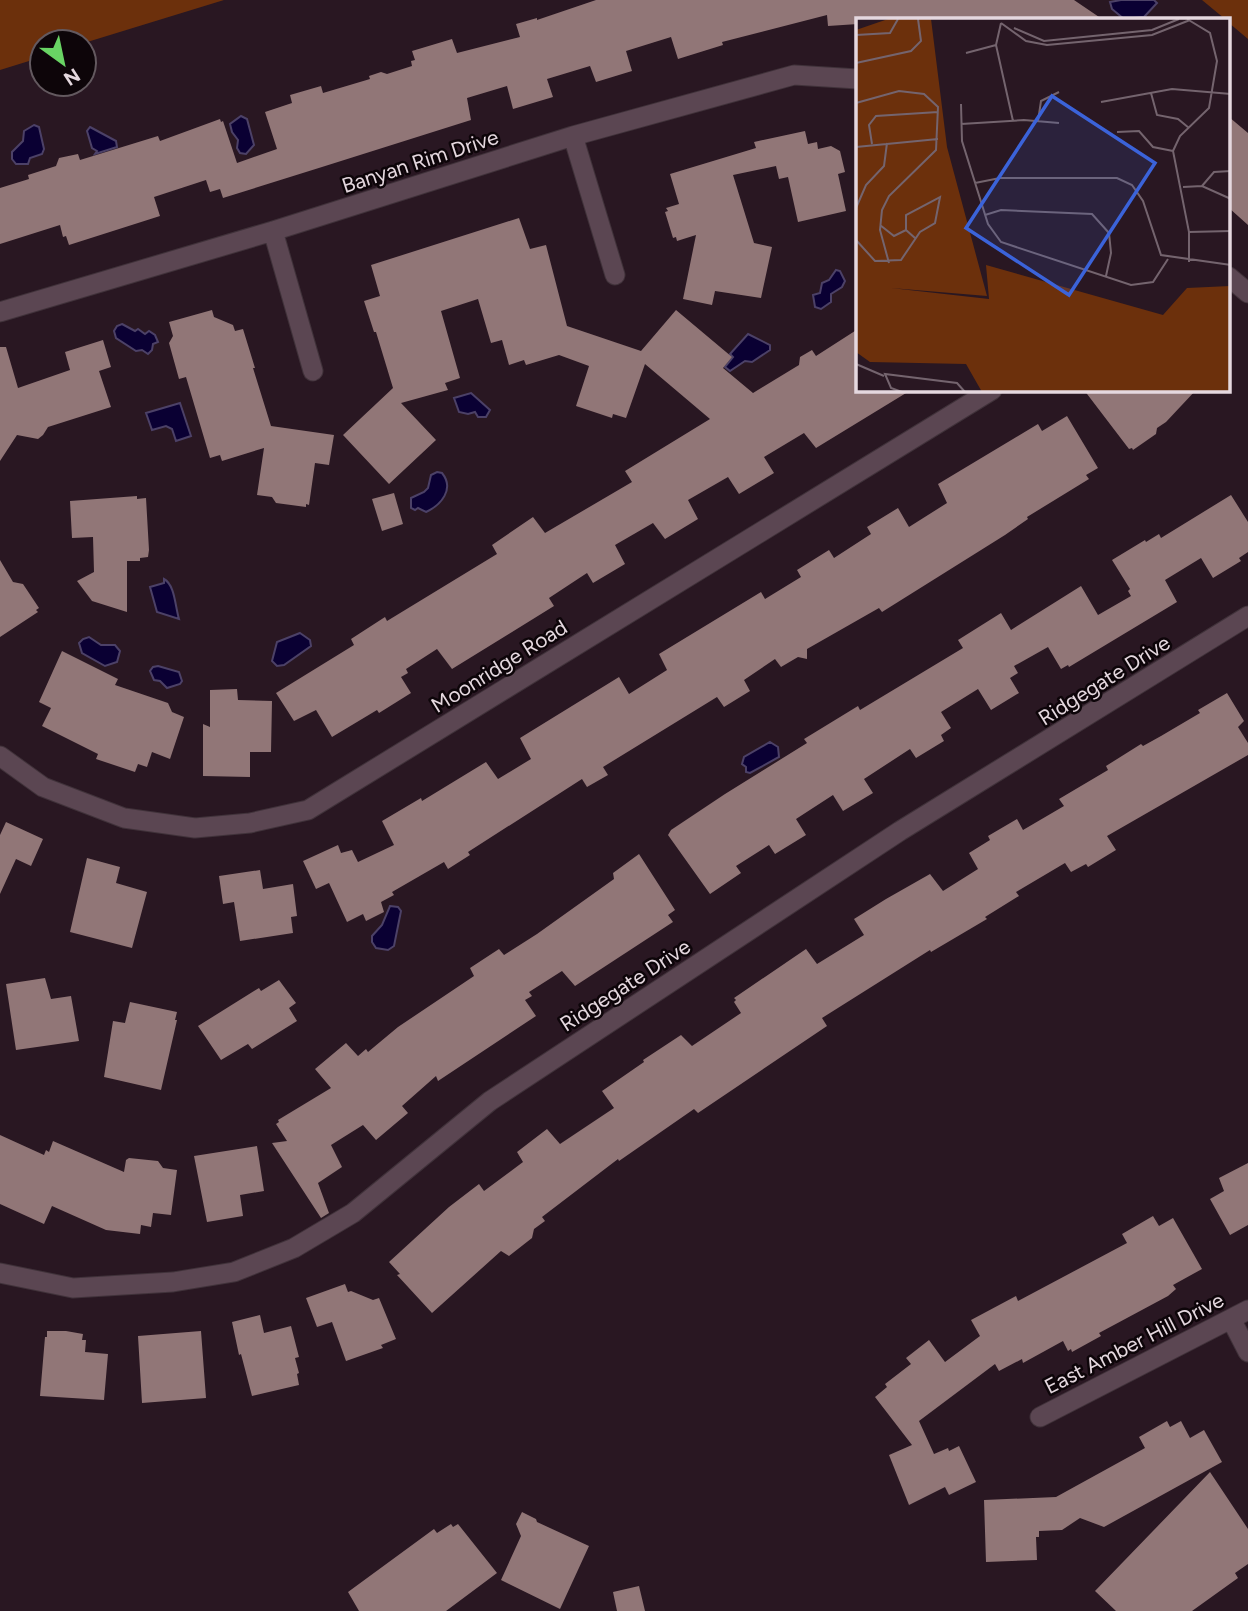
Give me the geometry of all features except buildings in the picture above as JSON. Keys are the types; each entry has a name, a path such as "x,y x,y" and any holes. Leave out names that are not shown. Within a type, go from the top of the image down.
{"street":[{"name":"Banyan Rim Drive","path":"0,312 272,231 573,136 794,75 856,79"},
{"path":"573,136 615,275"},
{"path":"272,231 313,371"},
{"path":"1230,278 1248,293"},
{"name":"Moonridge Road","path":"0,756 43,787 124,818 195,828 250,823 308,810 989,392"},
{"name":"Ridgegate Drive","path":"0,1273 73,1288 173,1282 234,1272 294,1248 353,1213 490,1101 900,831 1248,616"},
{"path":"1239,1314 1248,1352"},
{"name":"East Amber Hill Drive","path":"1040,1418 1239,1314"}],"shaded area":[{"path":"0,0 224,0 98,39 98,28 28,28 28,61 0,70"},
{"path":"1154,0 1157,3 1144,17 1123,18 1112,9 1110,2"},
{"path":"1202,0 1248,0 1248,39 1230,24 1230,18 1224,18"},
{"path":"241,116 247,119 254,145 246,154 240,153 237,148 238,140 230,124"},
{"path":"34,125 39,127 44,149 42,154 30,158 28,164 16,164 12,159 12,152 23,141 24,131"},
{"path":"90,127 116,141 117,147 95,154 97,151 92,148 87,131"},
{"path":"836,270 840,271 845,281 842,287 831,294 831,302 821,309 815,307 813,295 820,293 822,283 829,280"},
{"path":"122,324 145,334 149,331 155,335 158,342 153,344 148,354 142,350 136,351 116,338 114,331"},
{"path":"748,334 770,345 770,350 752,362 745,361 730,371 725,367 733,357 730,354"},
{"path":"471,393 490,410 486,417 478,417 475,412 459,412 454,398"},
{"path":"180,403 191,436 176,441 172,429 166,426 152,430 146,413"},
{"path":"442,473 447,485 447,491 441,501 426,512 411,508 411,498 428,488 431,475"},
{"path":"164,579 173,591 179,619 157,612 150,587 164,583"},
{"path":"300,633 310,640 311,646 284,665 277,666 272,661 277,642"},
{"path":"89,637 101,645 115,645 120,651 117,662 105,666 82,653 79,643"},
{"path":"158,666 179,672 182,681 180,684 167,688 160,681 154,680 150,671"},
{"path":"770,742 778,747 779,757 750,773 746,772 746,767 742,764 744,757"},
{"path":"390,906 398,907 401,911 394,946 388,950 376,948 372,936 382,925"}]}
